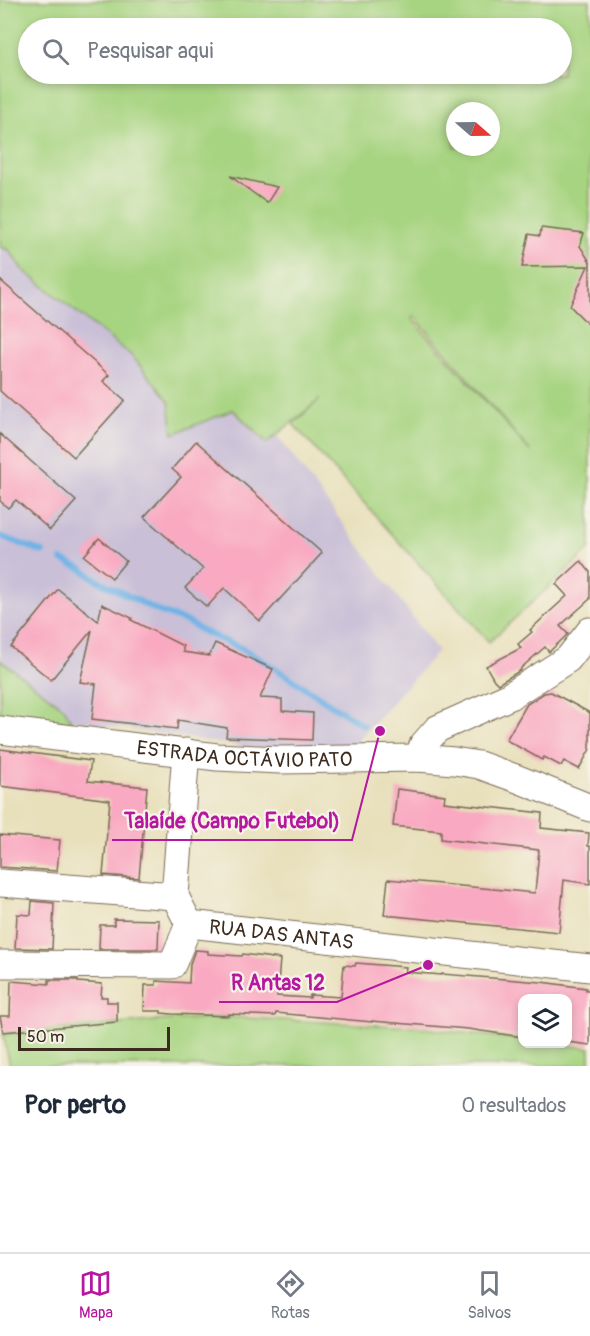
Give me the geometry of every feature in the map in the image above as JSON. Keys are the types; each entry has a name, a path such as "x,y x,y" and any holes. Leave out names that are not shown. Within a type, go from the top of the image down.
{"street":[{"path":"418,758 423,745 437,729 508,697 568,659 590,631"},
{"name":"ESTRADA OCTÁVIO PATO","path":"0,730 216,757 280,760 418,758 454,761 479,765 518,778 590,808"},
{"path":"186,752 175,896 189,924"},
{"path":"0,883 175,896"},
{"name":"RUA DAS ANTAS","path":"0,964 172,965 189,924 590,968"}],"shaded area":[{"path":"0,225 244,391 438,651 346,754 252,748 0,709"}],"green space":[{"path":"0,0 590,0 590,549 489,642 293,424 320,399 267,443 233,410 173,434 169,401 132,356 22,269 9,250 0,247","holes":["414,316 531,452 412,319"]},
{"path":"0,660 64,708 72,723 0,714"},
{"path":"226,1017 415,1027 518,1040 518,1048 590,1048 590,1066 10,1066 3,1034"}],"building":[{"path":"230,176 277,187 267,203"},
{"path":"541,228 584,233 580,246 590,262 590,326 570,306 588,266 522,267 529,234 540,236"},
{"path":"0,280 109,375 103,381 125,400 74,457 0,391"},
{"path":"0,434 76,501 50,530 16,500 8,508 0,501"},
{"path":"196,441 322,553 260,621 224,588 207,607 185,588 203,569 144,517 181,477 172,469"},
{"path":"99,538 126,561 112,578 84,556"},
{"path":"581,561 590,572 590,599 560,626 568,634 549,652 545,647 521,670 498,684 486,666 521,648 518,644 532,632 530,630 567,596 556,584"},
{"path":"58,589 98,621 102,604 183,646 183,652 209,656 215,643 273,669 260,698 282,699 282,711 313,713 312,740 226,737 227,728 178,720 177,729 92,719 96,684 80,682 92,630 51,680 11,647"},
{"path":"551,692 590,713 590,749 579,769 564,761 561,766 544,757 542,760 506,740 527,704 544,693"},
{"path":"0,749 91,761 88,781 147,787 139,878 103,875 110,800 0,786"},
{"path":"397,789 445,795 444,802 542,813 541,828 589,833 590,884 564,880 559,932 384,915 388,879 535,893 539,850 441,839 441,831 393,826"},
{"path":"0,835 60,840 57,871 0,867"},
{"path":"32,901 54,903 52,949 15,948 17,914 31,915"},
{"path":"114,919 159,920 158,949 99,949 100,925 114,925"},
{"path":"195,950 208,951 208,954 242,956 243,954 280,959 277,996 310,998 310,995 341,997 344,965 355,966 356,963 406,967 405,972 541,982 586,988 590,990 590,1045 572,1043 572,994 518,994 518,1036 468,1029 276,1013 275,1016 229,1014 229,1016 144,1011 145,985 156,985 156,981 189,983 190,964"},
{"path":"49,980 78,980 78,982 102,984 101,997 107,997 107,1002 117,1002 117,1022 3,1032 0,1016 10,1016 11,981 49,984"}],"waterway":[{"path":"0,536 43,552"},
{"path":"62,560 158,611 188,622 202,631 243,649 364,726"}],"place":[{"name":"Talaíde (Campo Futebol)","path":"380,731"},
{"name":"R Antas 12","path":"428,965"}]}
